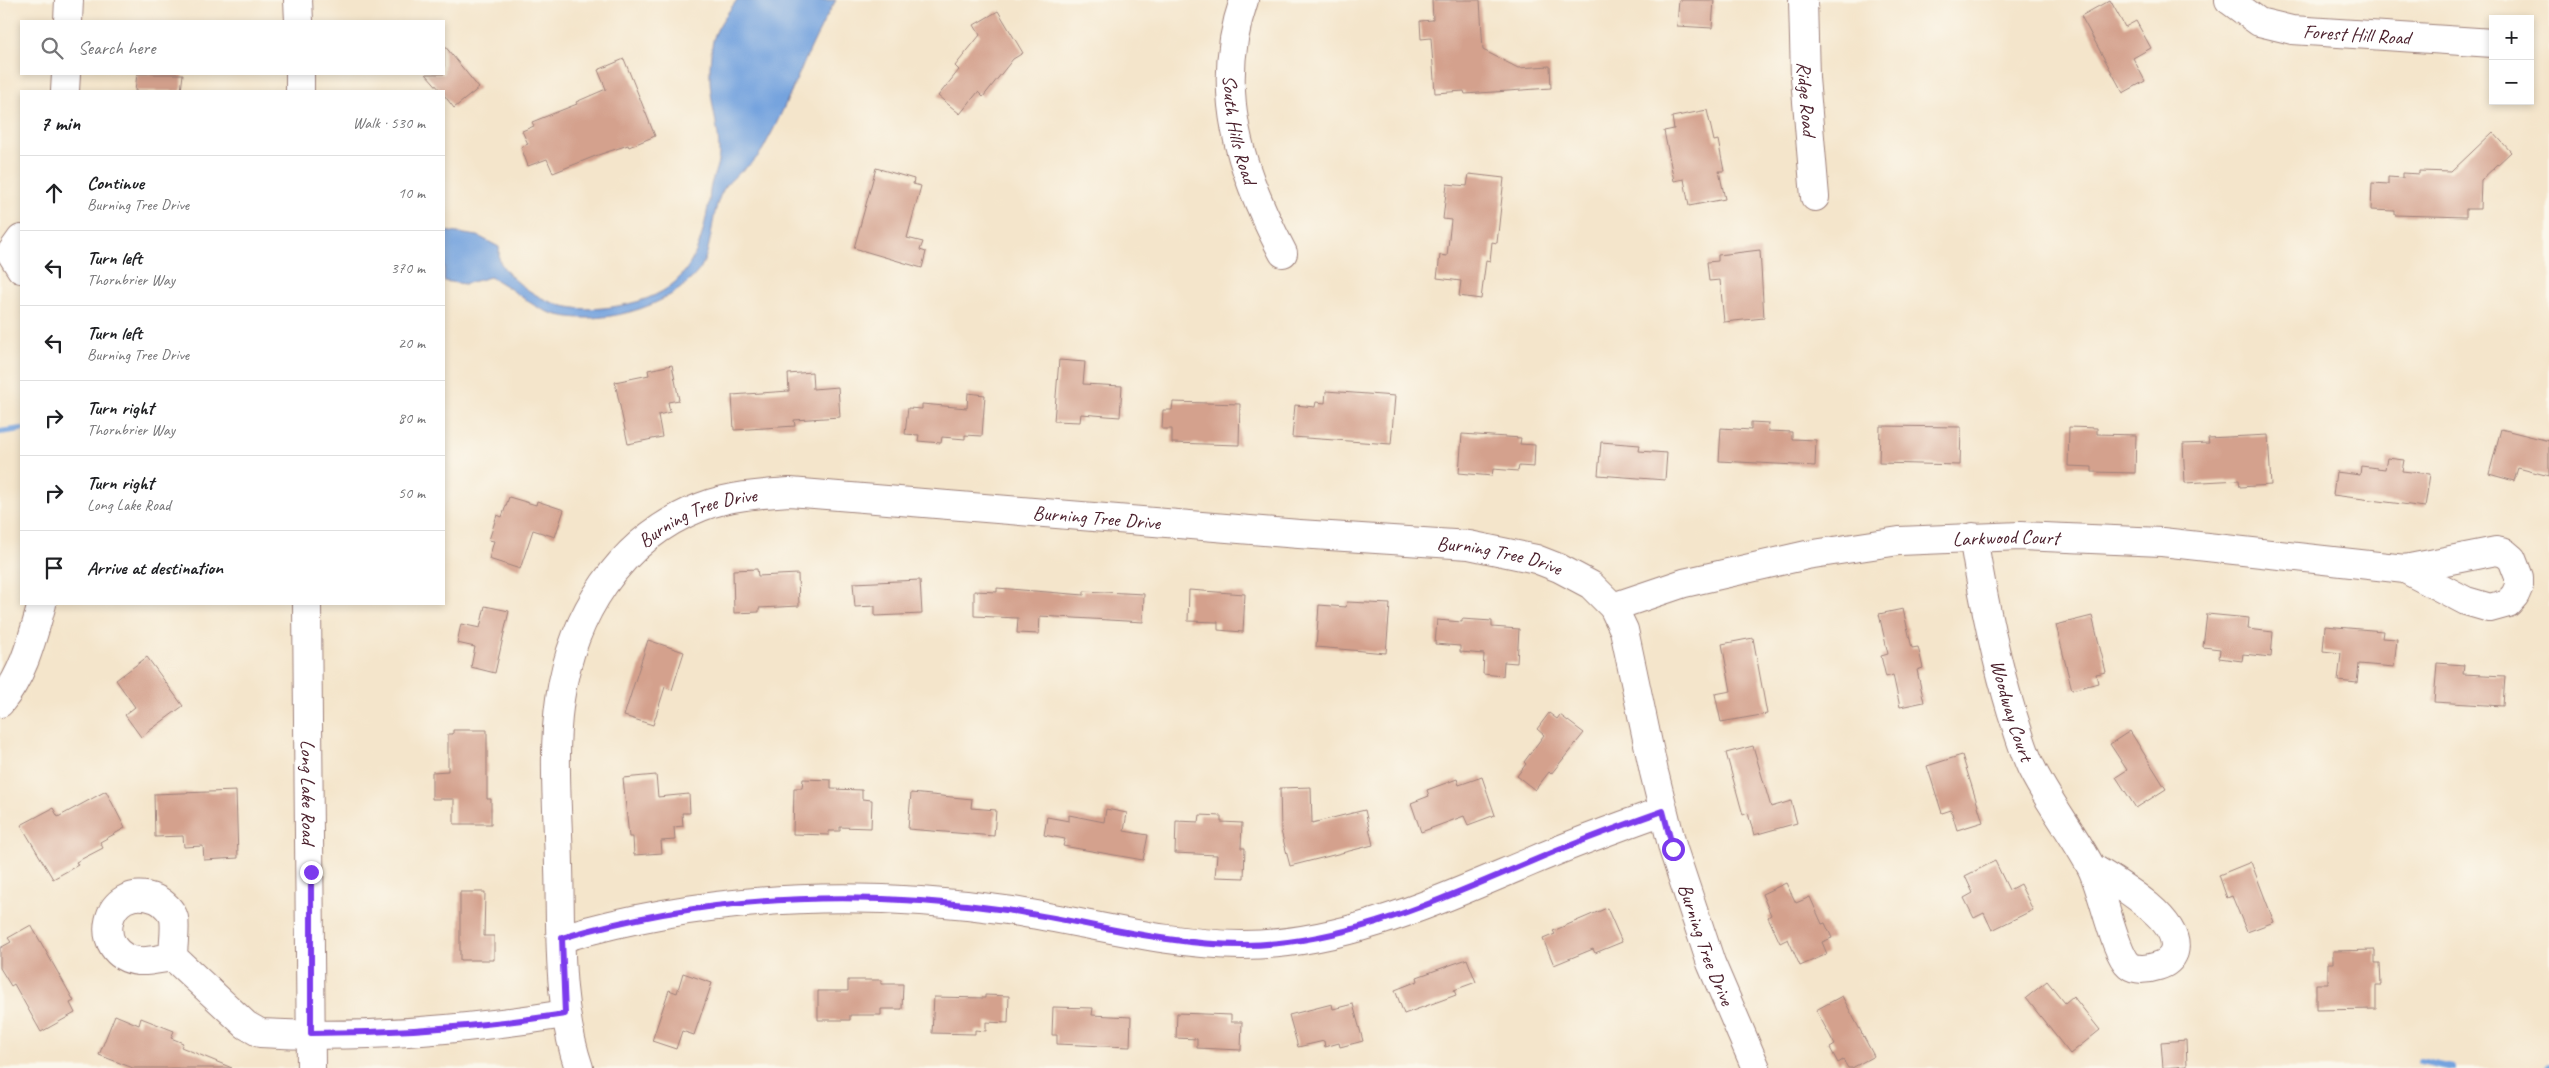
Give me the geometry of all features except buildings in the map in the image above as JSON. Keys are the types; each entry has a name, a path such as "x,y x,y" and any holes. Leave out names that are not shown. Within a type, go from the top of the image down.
{"street":[{"path":"68,20 69,0"},
{"path":"298,0 299,20"},
{"name":"South Hills Road","path":"1244,0 1236,35 1231,81 1232,118 1239,151 1251,188 1282,253"},
{"name":"Ridge Road","path":"1803,0 1805,78 1815,197"},
{"name":"Forest Hill Road","path":"2228,0 2259,22 2292,30 2489,43"},
{"path":"65,90 66,75"},
{"path":"300,75 300,90"},
{"name":"Burning Tree Drive","path":"578,1068 570,1042 565,1014 557,729 564,678 574,642 590,604 618,564 665,527 699,508 724,500 769,493 813,493 1213,527 1469,545 1506,551 1559,568 1592,585 1612,607 1624,630 1663,811 1687,894 1711,962 1756,1068"},
{"name":"Larkwood Court","path":"1612,607 1684,582 1797,557 1899,541 1973,537 2053,536 2162,542 2406,569"},
{"name":"Woodway Court","path":"1973,537 1990,629 2005,690 2030,765 2049,800 2091,867"},
{"path":"0,703 13,687 30,650 42,605"},
{"name":"Long Lake Road","path":"308,605 311,1068"},
{"path":"562,938 651,914 782,898 847,897 911,899 1008,910 1160,938 1205,943 1274,944 1326,935 1383,920 1597,835 1663,811"},
{"path":"173,957 246,1025 260,1033 363,1033 442,1028 565,1014"}],"water":[{"path":"737,0 836,0 816,37 763,149 753,162 724,188 717,204 704,262 687,283 651,305 630,312 587,318 566,317 540,309 490,277 464,284 445,281 445,231 478,236 499,247 500,262 514,279 540,297 566,307 597,309 628,304 647,299 675,282 693,258 699,243 709,204 710,188 719,156 710,87 710,69 713,40 725,16"}],"waterway":[{"path":"0,432 20,429"},
{"path":"2420,1061 2453,1068"}],"route":[{"path":"311,872 311,1033 363,1033 483,1025 565,1014 562,983 562,938 604,925 651,914 782,898 847,897 911,899 1008,910 1160,938 1243,945 1274,944 1304,940 1383,920 1597,835 1663,811 1673,849"}]}
